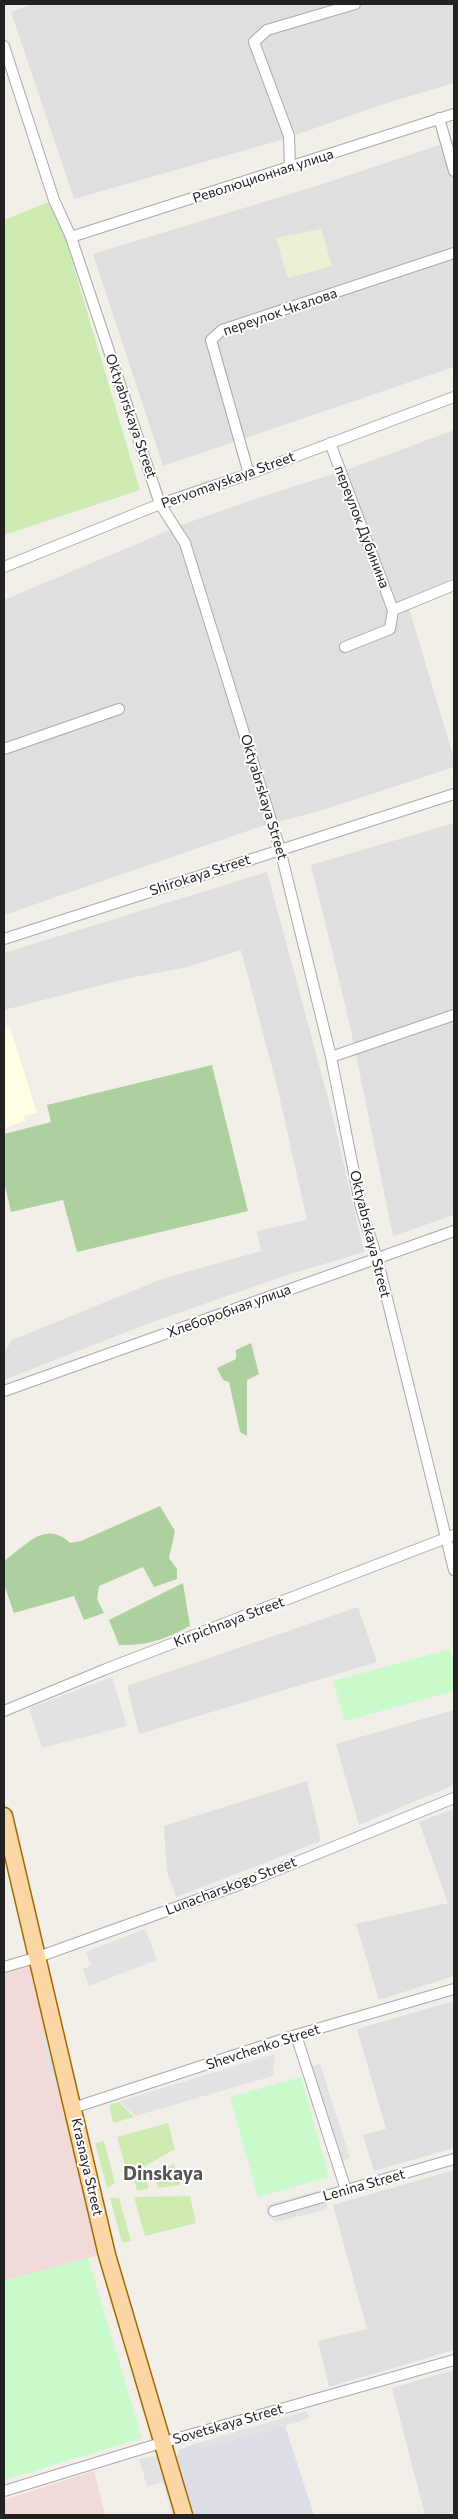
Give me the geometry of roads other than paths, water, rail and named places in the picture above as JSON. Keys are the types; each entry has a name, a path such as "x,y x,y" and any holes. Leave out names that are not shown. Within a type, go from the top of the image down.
{"main road":[{"name":"Krasnaya Street","path":"4,1816 107,2255 160,2443 184,2515"}],"street":[{"path":"290,168 289,136 254,42 267,30 355,4"},
{"name":"Oktyabrskaya Street","path":"4,46 54,200 71,237 160,504 185,543 280,849 331,1057 361,1208 450,1537 454,1570"},
{"name":"Революционная улица","path":"71,237 454,114"},
{"path":"439,118 454,171"},
{"name":"переулок Чкалова","path":"249,474 211,340 222,330 454,253"},
{"name":"Pervomayskaya Street","path":"4,567 160,504 249,474 454,397"},
{"name":"переулок Дубинина","path":"330,443 393,610"},
{"path":"344,647 390,629 393,610 454,585"},
{"path":"4,749 119,709"},
{"name":"Shirokaya Street","path":"4,939 454,794"},
{"path":"331,1057 454,1015"},
{"name":"Хлеборобная улица","path":"4,1391 454,1231"},
{"name":"Kirpichnaya Street","path":"4,1711 114,1666 450,1537"},
{"name":"Lunacharskogo Street","path":"4,1966 38,1957 255,1879 454,1798"},
{"name":"Shevchenko Street","path":"73,2108 296,2035 454,1989"},
{"path":"296,2035 346,2190"},
{"name":"Lenina Street","path":"274,2212 454,2159"},
{"name":"Sovetskaya Street","path":"4,2491 160,2443 454,2360"}],"district":[{"name":"Dinskaya","path":"163,2174"}]}
